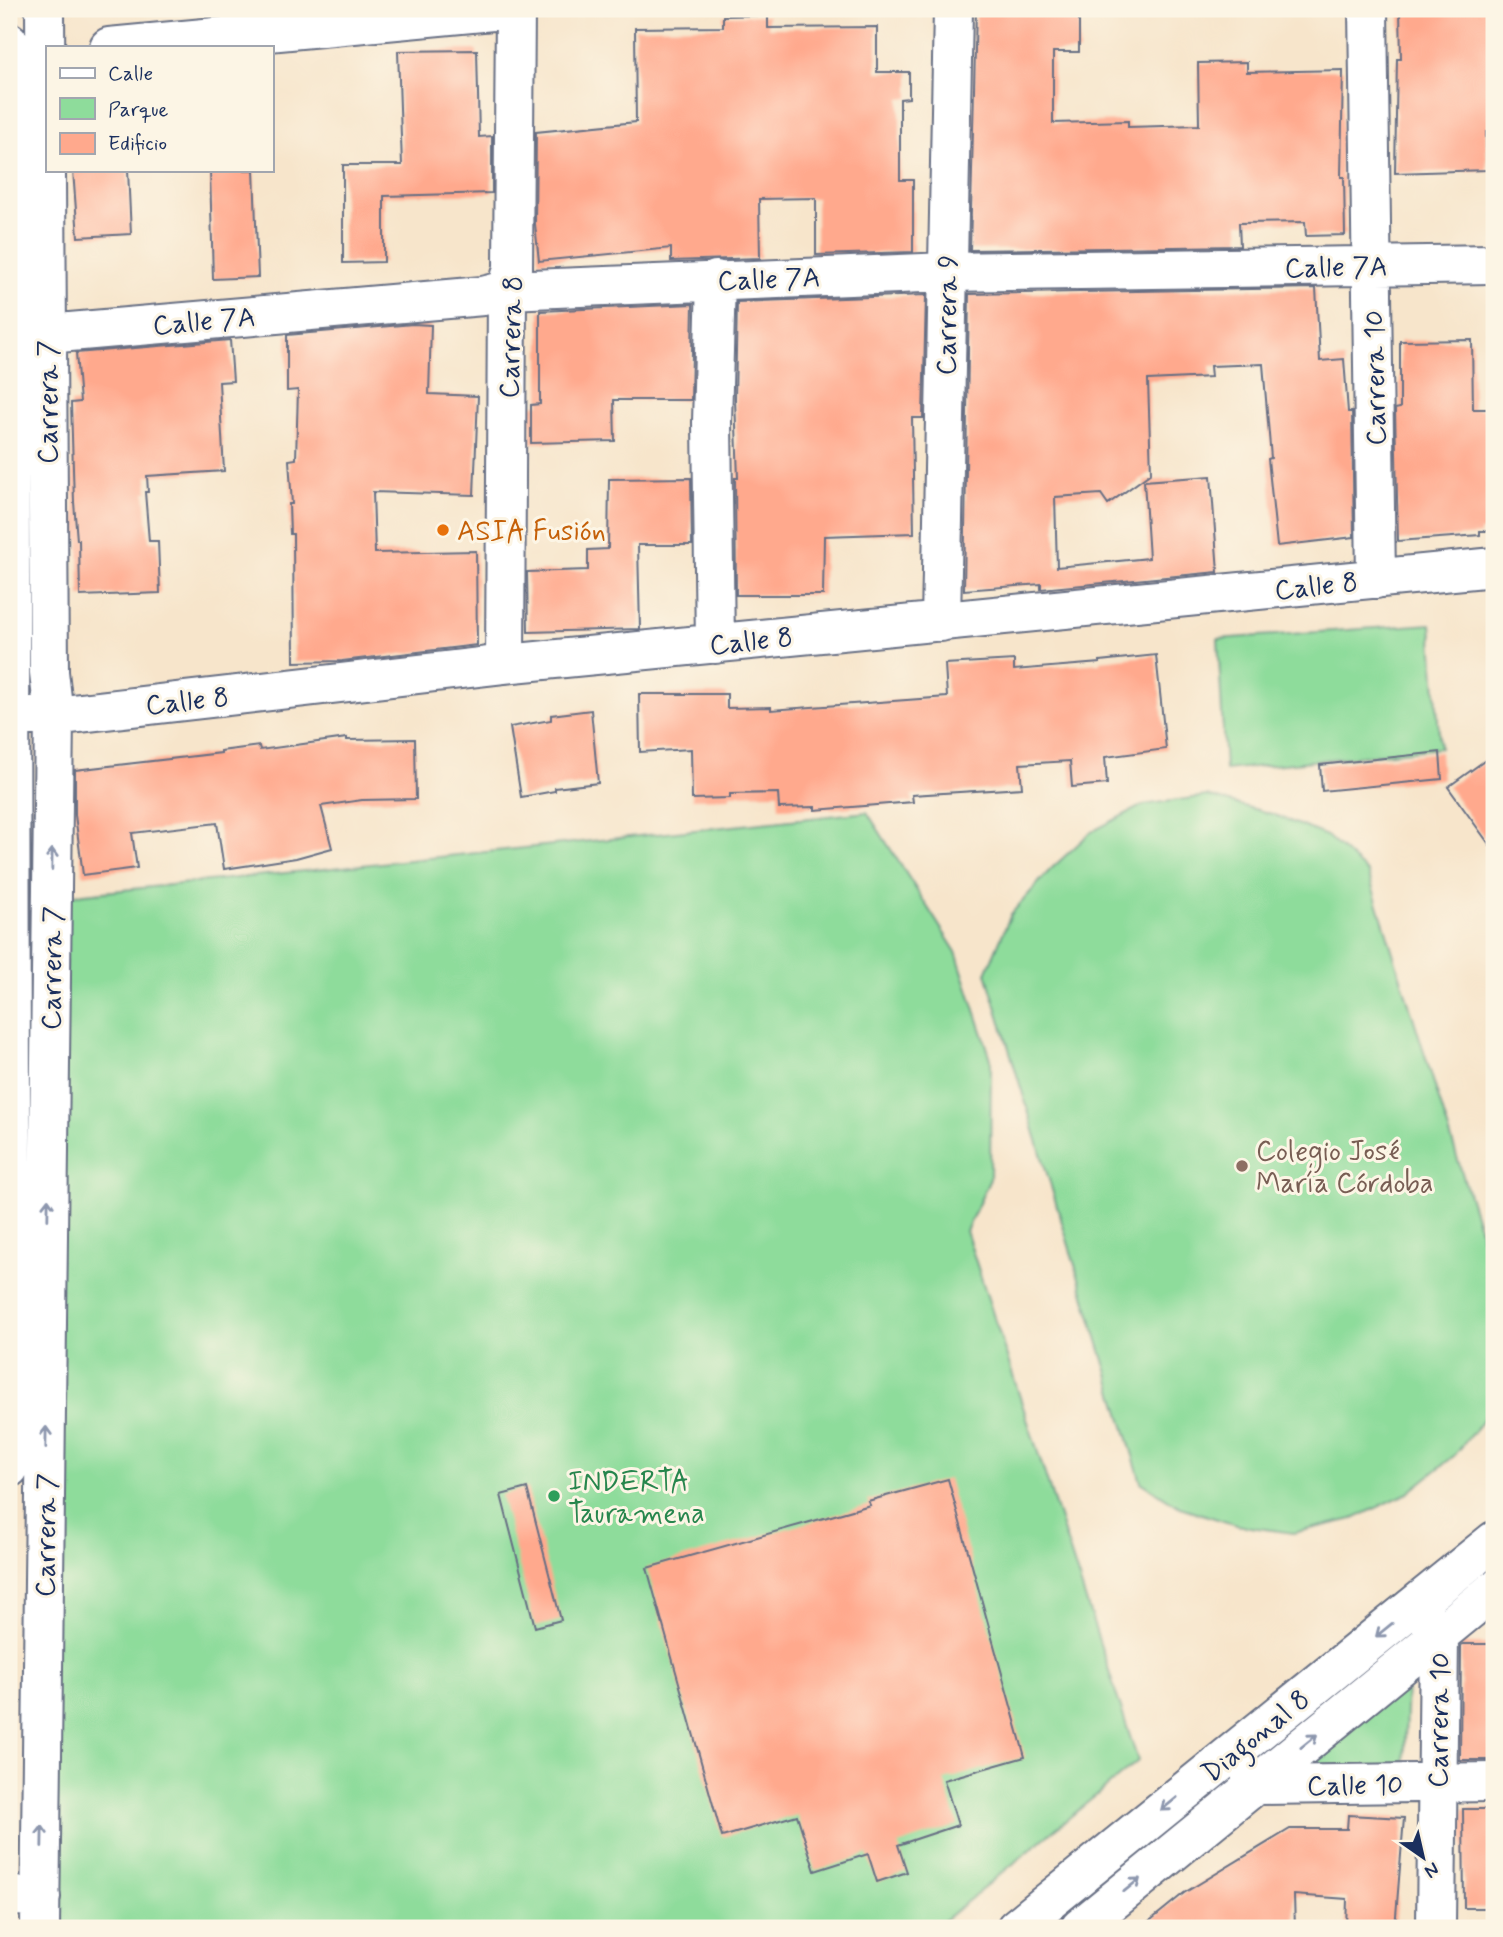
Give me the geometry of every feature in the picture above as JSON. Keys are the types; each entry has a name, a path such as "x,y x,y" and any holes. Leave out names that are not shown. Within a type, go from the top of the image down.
{"street":[{"name":"Carrera 7","path":"45,9 46,53"},
{"path":"120,46 515,9"},
{"name":"Carrera 8","path":"505,664 507,290 513,268 515,9"},
{"name":"Carrera 9","path":"941,622 953,9"},
{"name":"Carrera 10","path":"1368,9 1376,579"},
{"name":"Carrera 7","path":"9,42 9,1468"},
{"name":"Carrera 7","path":"30,1907 54,716 49,672 46,172"},
{"name":"Calle 7A","path":"47,334 483,296 507,290 716,279 947,272 1494,264"},
{"path":"715,644 712,422 716,279"},
{"name":"Calle 8","path":"9,716 54,716 505,664 1494,567"},
{"path":"9,673 49,672"},
{"name":"Diagonal 8","path":"1016,1928 1494,1541"},
{"name":"Diagonal 8","path":"1080,1928 1494,1590"},
{"name":"Carrera 10","path":"1416,1604 1439,1635 1436,1928"},
{"path":"1231,1754 1255,1785"},
{"name":"Calle 10","path":"1255,1785 1494,1782"}],"green space":[{"path":"1431,624 1440,748 1225,770 1218,639"},
{"path":"1207,796 1272,814 1327,836 1368,873 1494,1275 1494,1405 1455,1455 1408,1493 1353,1519 1293,1533 1236,1525 1180,1507 1141,1482 986,973 1011,914 1050,870 1091,832 1143,805"},
{"name":"INDERTA Tauramena","path":"867,812 956,952 991,1059 990,1179 966,1231 1138,1761 935,1928 48,1928 66,896"},
{"path":"1407,1679 1404,1772 1286,1772"}],"building":[{"path":"976,9 1079,9 1079,52 1053,52 1053,123 1128,121 1128,127 1199,125 1198,63 1247,62 1247,72 1343,70 1341,177 1344,177 1345,235 1306,236 1305,222 1239,223 1240,246 970,250"},
{"path":"1400,9 1494,9 1494,132 1486,132 1487,170 1395,173 1397,59 1401,59"},
{"path":"768,15 768,28 877,27 877,72 909,72 909,98 900,99 900,180 913,180 913,252 816,255 816,198 759,199 760,258 671,261 671,248 539,261 535,224 536,132 636,122 635,28 723,27 723,16"},
{"path":"477,50 479,137 492,136 492,193 384,196 384,262 343,263 343,165 402,165 398,51"},
{"path":"73,172 128,172 131,234 78,237"},
{"path":"210,172 254,172 258,277 213,279"},
{"path":"1316,288 1320,361 1344,359 1348,412 1352,412 1354,537 1277,546 1268,459 1271,458 1263,364 1210,366 1211,377 1148,380 1151,473 1108,504 1101,494 1055,497 1057,567 1149,558 1144,481 1211,476 1218,572 1041,589 1041,584 964,590 969,294"},
{"path":"926,295 923,418 912,418 914,533 824,536 823,595 736,595 737,302"},
{"path":"693,304 691,400 614,400 615,441 531,443 531,405 540,404 540,311"},
{"path":"413,324 431,325 429,394 478,396 474,495 373,492 375,553 476,551 477,645 342,661 294,662 293,534 290,534 289,504 292,504 289,460 296,459 298,390 287,391 287,335"},
{"path":"230,340 233,381 219,382 224,471 147,476 148,492 145,492 149,541 158,541 160,593 80,596 71,403 80,402 76,353"},
{"path":"1472,340 1473,409 1494,409 1494,531 1480,531 1480,535 1398,541 1395,409 1400,408 1400,341"},
{"path":"691,478 692,545 638,545 640,629 528,632 527,572 588,570 588,550 608,549 609,479"},
{"path":"1156,655 1166,749 1105,757 1107,784 1072,787 1070,761 1020,764 1022,788 912,795 913,802 815,810 815,807 779,808 778,793 730,794 730,798 692,799 691,749 640,752 639,694 727,694 727,708 771,707 771,710 947,697 945,664 1014,660 1014,670"},
{"path":"591,710 598,783 555,788 555,791 521,797 510,727 551,720 551,715"},
{"path":"347,738 415,739 416,799 362,800 321,806 332,848 296,858 224,869 217,823 132,833 137,868 83,875 75,815 75,770 259,746 260,750"},
{"path":"1440,752 1442,779 1322,791 1320,765"},
{"path":"1494,754 1494,851 1448,787"},
{"path":"948,1479 1025,1757 944,1780 958,1825 898,1845 907,1872 877,1882 868,1854 815,1871 797,1815 722,1837 647,1568 870,1505 868,1501"},
{"path":"527,1488 561,1620 535,1627 501,1495"},
{"path":"1463,1644 1494,1644 1494,1760 1460,1760"},
{"path":"1463,1809 1494,1809 1494,1908 1464,1908"},
{"path":"1348,1815 1404,1818 1395,1928 1346,1928 1347,1899 1294,1895 1295,1928 1141,1928 1184,1893 1290,1829 1347,1829"}],"place":[{"name":"ASIA Fusión","path":"443,530"},
{"name":"Colegio José María Córdoba","path":"1242,1166"},
{"name":"INDERTA Tauramena","path":"554,1496"}]}
